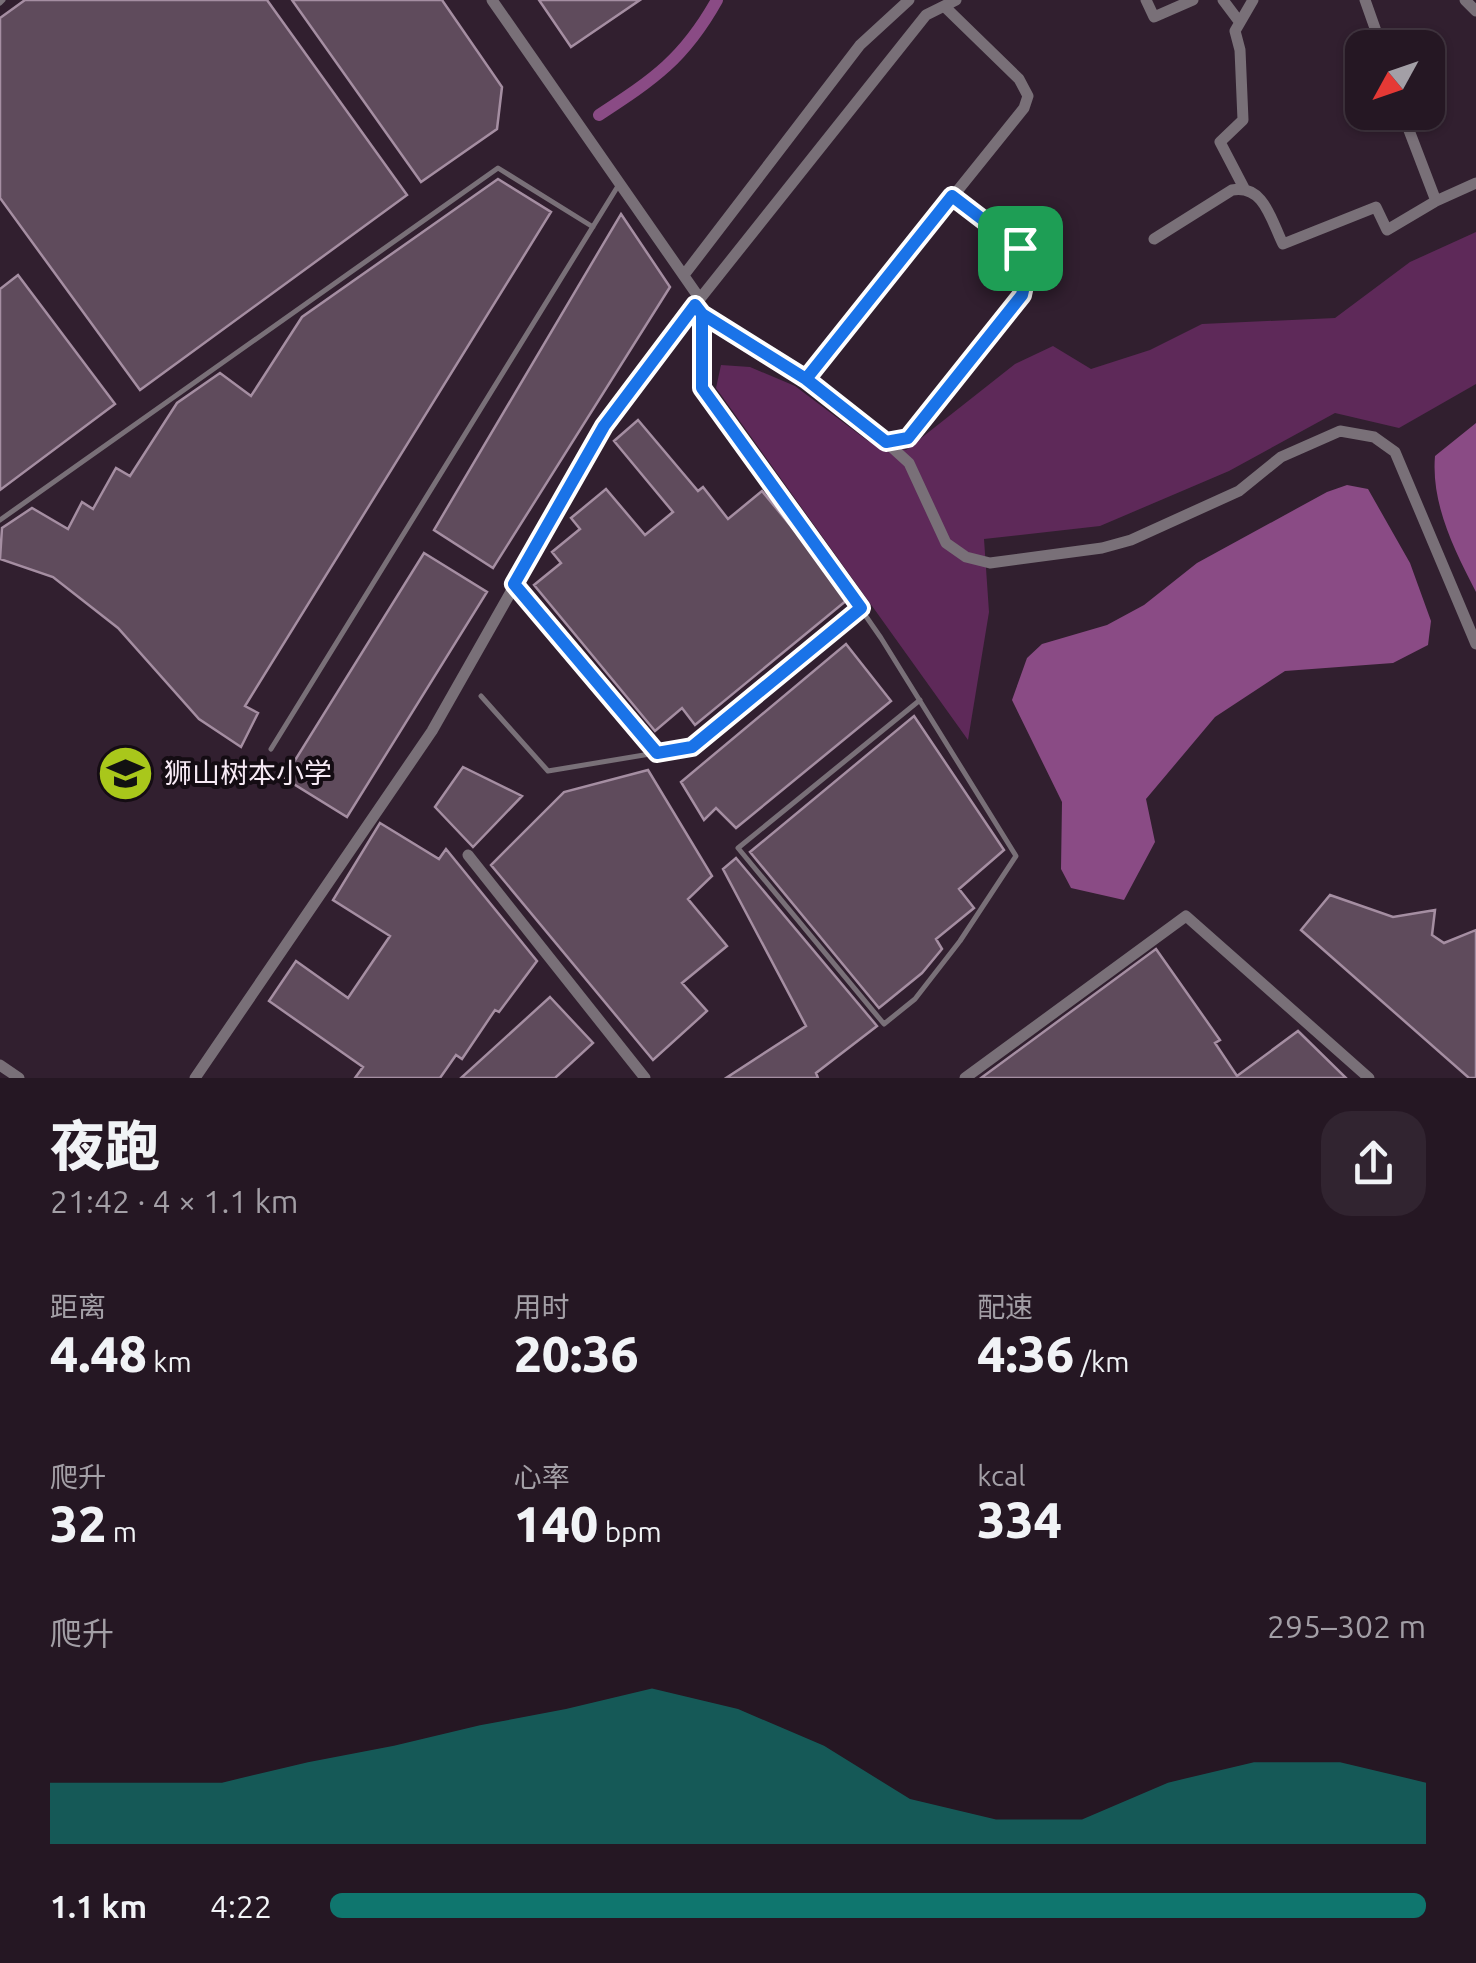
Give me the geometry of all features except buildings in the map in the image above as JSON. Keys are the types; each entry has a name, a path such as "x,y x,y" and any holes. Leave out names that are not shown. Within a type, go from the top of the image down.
{"street":[{"path":"492,0 684,275 699,306 806,379 909,463 946,544 966,558 990,563 1102,548 1131,540 1239,491 1281,457 1340,431 1374,437 1395,452 1476,644"},
{"path":"684,275 860,46 909,0"},
{"path":"1146,0 1154,17 1192,0"},
{"path":"1223,0 1238,20"},
{"path":"1244,188 1220,142 1243,120 1240,50 1234,30 1253,0"},
{"path":"1365,0 1376,30"},
{"path":"1464,0 1476,11"},
{"path":"195,1078 432,730 604,426 926,15 950,3 1019,80 1028,96 1024,108 806,379"},
{"path":"1409,130 1436,201"},
{"path":"1154,240 1232,190 1244,188 1257,193 1283,244 1376,207 1387,230 1476,183"},
{"path":"886,442 908,438 1022,295 1027,274 1020,248 952,196"},
{"path":"468,854 645,1078"},
{"path":"965,1078 1186,916 1369,1078"},
{"path":"0,1065 18,1078"}],"lane":[{"path":"0,520 498,168 593,227"},
{"path":"271,748 620,184"},
{"path":"699,306 702,388 861,608 920,700 1016,856 916,999 884,1024 738,848 920,700"},
{"path":"514,584 657,753"},
{"path":"481,696 548,771 692,747 861,608"}],"shaded area":[{"path":"1476,232 1476,384 1399,428 1335,413 1229,471 1100,526 984,539 989,612 968,740 716,388 721,365 750,367 795,386 868,441 906,450 1015,364 1053,346 1091,369 1150,350 1202,324 1335,318 1410,262"},
{"path":"1476,423 1476,592 1440,509 1435,456"},
{"path":"1347,485 1368,489 1410,563 1431,621 1428,645 1393,663 1285,671 1215,717 1146,799 1155,842 1124,900 1071,888 1061,869 1062,802 1012,700 1027,658 1042,644 1107,625 1144,605 1197,563 1327,492"}],"waterway":[{"path":"599,115 680,53 717,0"}],"place":[{"name":"狮山树本小学","path":"125,773"}],"route":[{"path":"1020,248 952,196 806,379 702,314 695,305 604,426 514,584 657,753 692,747 861,608 702,388 702,314 806,379 886,442 894,443 908,438 1022,295 1027,274 1020,248"}]}
